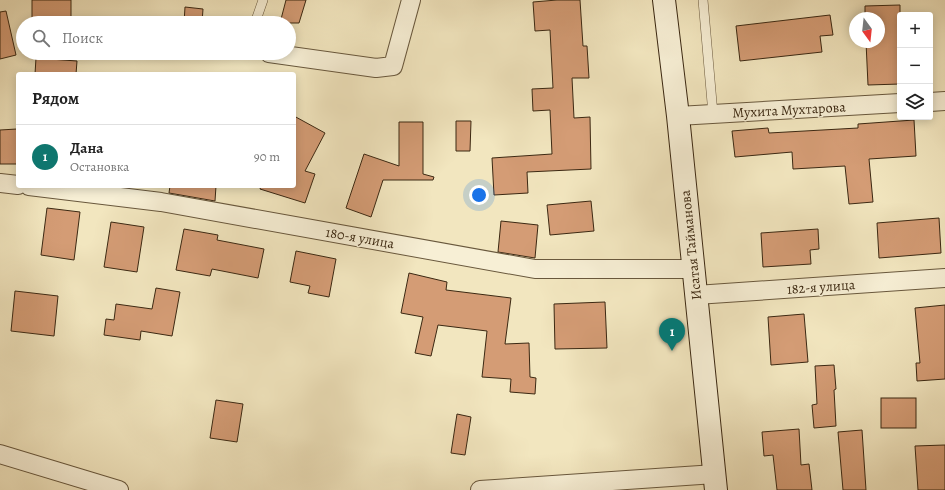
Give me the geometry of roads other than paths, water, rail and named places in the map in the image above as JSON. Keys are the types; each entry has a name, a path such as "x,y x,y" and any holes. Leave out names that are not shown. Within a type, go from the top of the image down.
{"street":[{"path":"296,57 376,68 393,66 411,0"},
{"name":"Исатая Тайманова","path":"664,0 678,116 715,482"},
{"path":"933,102 945,101"},
{"name":"Мухита Мухтарова","path":"678,116 897,104"},
{"path":"0,182 16,185"},
{"name":"180-я улица","path":"46,188 161,202 535,269 693,269"},
{"name":"182-я улица","path":"696,295 945,278"},
{"path":"0,454 119,490"},
{"path":"480,490 715,482"}],"lane":[{"path":"257,16 263,0"},
{"path":"703,0 713,114"}],"place":[{"name":"Дана","path":"672,351"}]}
